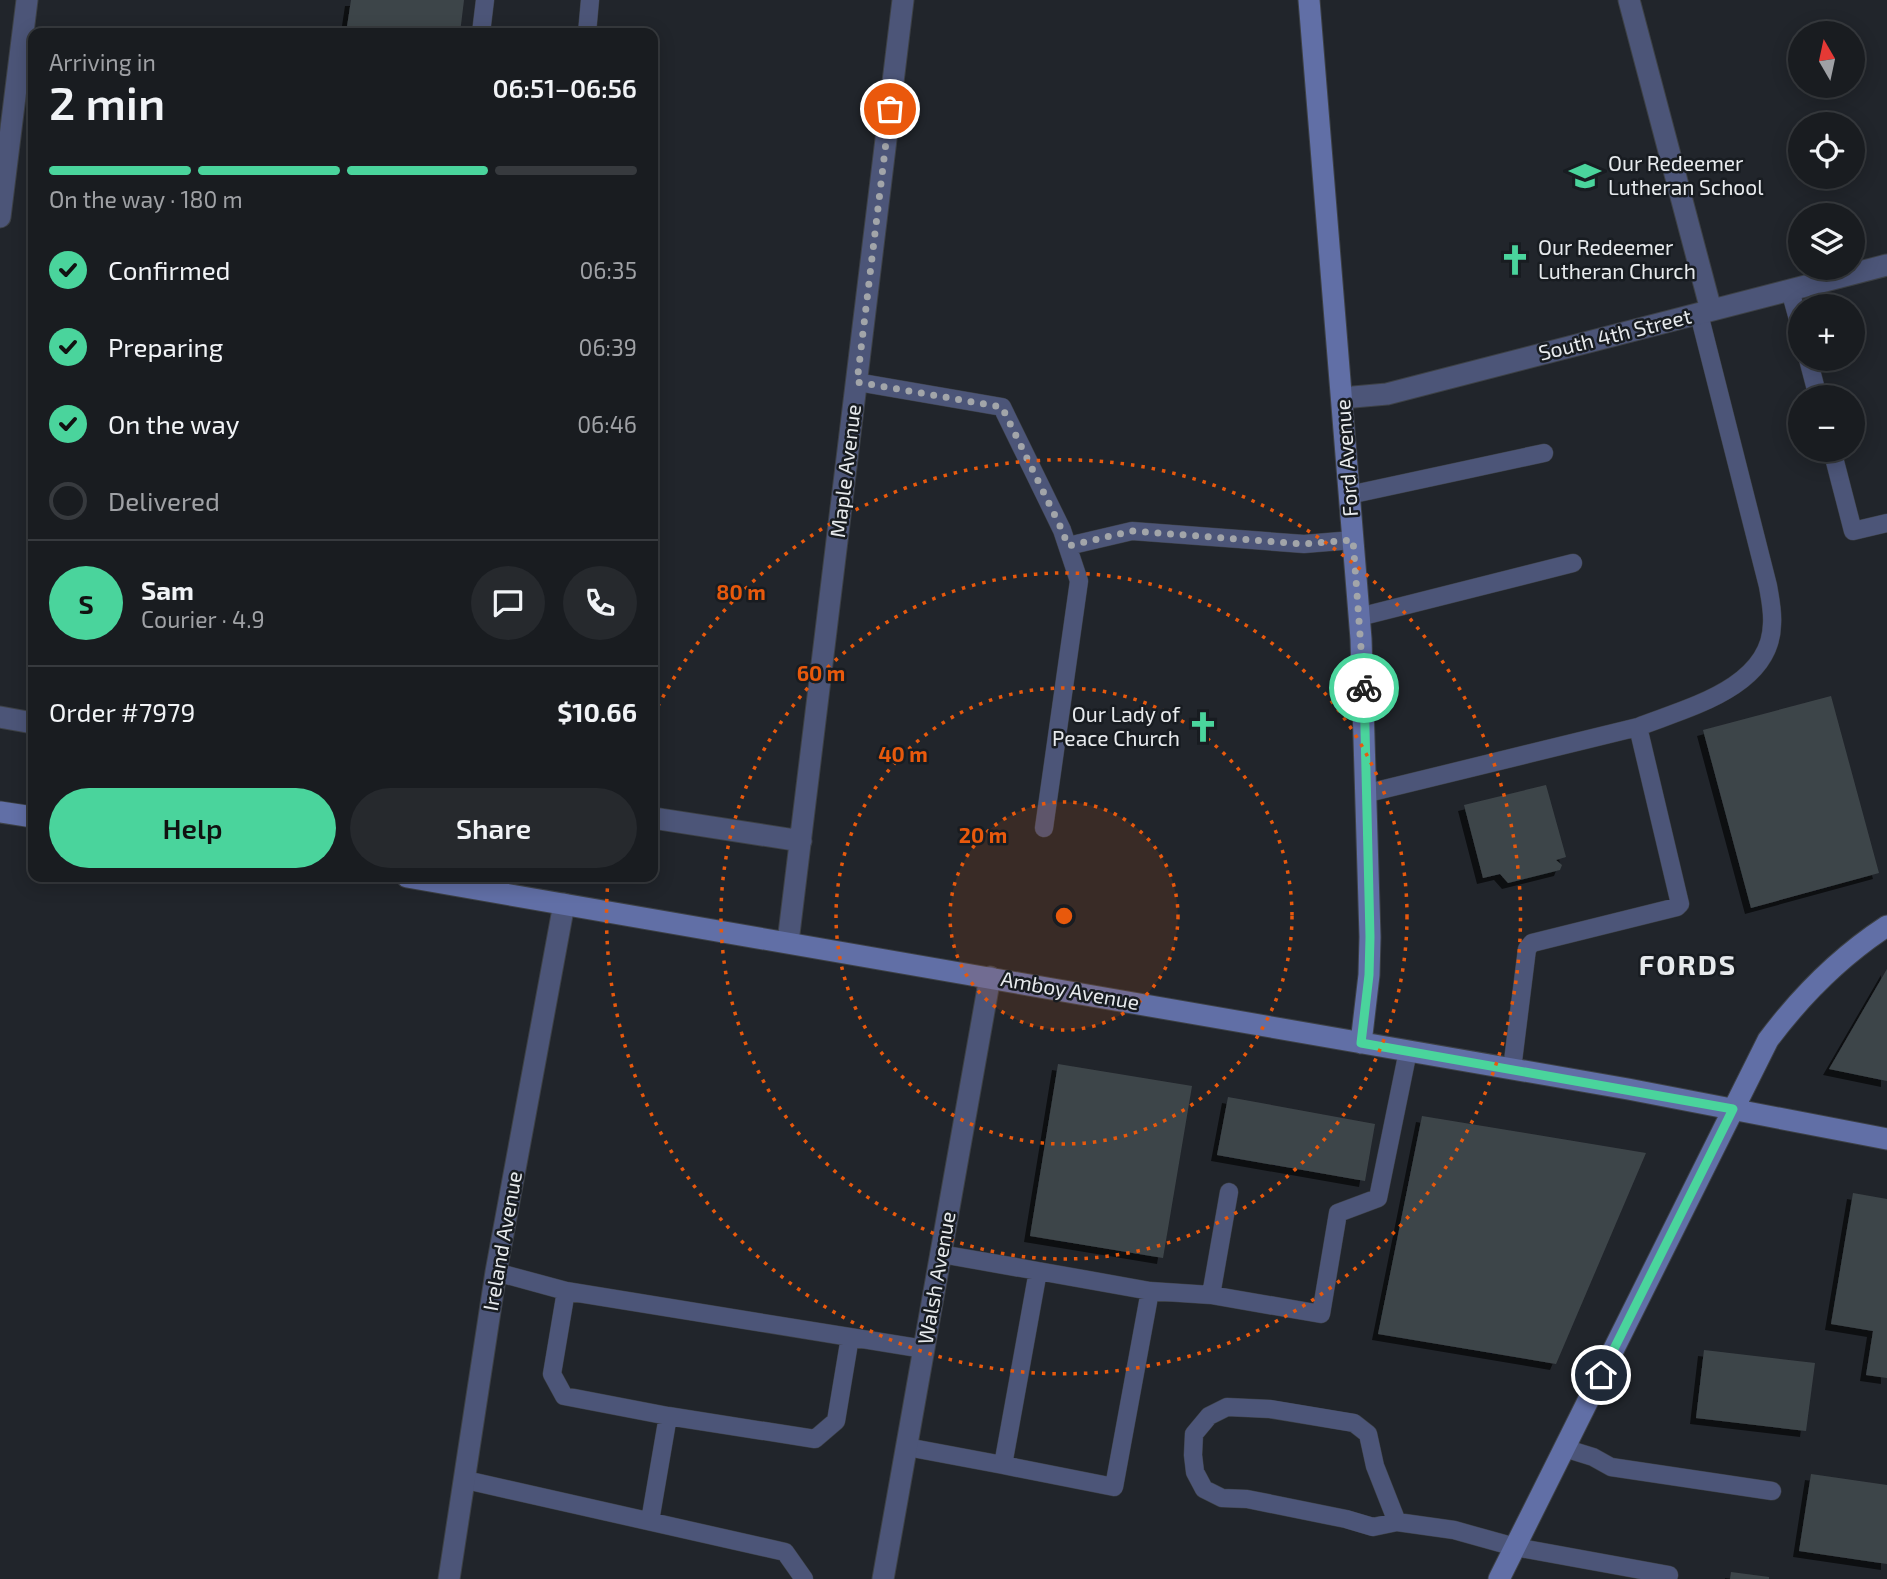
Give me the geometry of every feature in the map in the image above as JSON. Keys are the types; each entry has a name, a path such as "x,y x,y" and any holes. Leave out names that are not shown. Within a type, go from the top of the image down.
{"street":[{"path":"0,217 27,0"},
{"name":"Maple Avenue","path":"788,942 903,0"},
{"name":"Ford Avenue","path":"1310,0 1359,617 1368,793 1369,975 1361,1043"},
{"path":"1629,0 1705,312"},
{"name":"South 4th Street","path":"1342,398 1387,394 1887,265"},
{"path":"0,718 28,722"},
{"path":"0,812 28,816"},
{"path":"658,819 801,841"},
{"name":"Amboy Avenue","path":"436,882 1512,1069 1887,1139"},
{"name":"Ireland Avenue","path":"449,1579 496,1272 564,904"},
{"path":"1499,1579 1768,1040 1784,1018 1826,974 1887,926"},
{"name":"Walsh Avenue","path":"883,1579 990,977"}],"lane":[{"path":"482,28 485,0"},
{"path":"587,28 590,0"},
{"path":"1790,290 1791,294"},
{"path":"1368,793 1638,727 1729,691 1753,670 1765,650 1773,627 1768,586 1705,312"},
{"path":"857,382 1002,407 1062,530 1079,581 1044,828"},
{"path":"1349,495 1544,453"},
{"path":"1835,462 1853,531 1887,523"},
{"path":"1068,546 1132,531 1304,544 1353,540"},
{"path":"1359,617 1573,563"},
{"path":"1512,1069 1527,949 1532,943 1677,907 1680,904 1638,727"},
{"path":"941,1254 1150,1291 1210,1295 1321,1314 1338,1213 1378,1198 1408,1051"},
{"path":"1210,1295 1228,1192"},
{"path":"1003,1465 1038,1271"},
{"path":"496,1272 566,1291 924,1349"},
{"path":"566,1291 552,1374 564,1396 668,1416 815,1439 835,1421 850,1338"},
{"path":"907,1447 1114,1487 1150,1291"},
{"path":"1397,1522 1375,1466 1368,1434 1354,1423 1270,1409 1227,1407 1209,1416 1194,1434 1195,1472 1204,1489 1222,1497 1247,1499 1373,1527 1397,1522 1454,1530 1515,1547 1669,1575"},
{"path":"650,1521 668,1416"},
{"path":"1564,1448 1593,1457 1611,1467 1772,1491"},
{"path":"466,1480 785,1552 804,1579"}],"building":[{"path":"351,0 464,0 461,28 347,28"},
{"path":"1831,696 1879,873 1751,908 1703,730"},
{"path":"1546,785 1566,857 1556,860 1562,865 1560,870 1508,883 1500,874 1483,878 1464,805"},
{"path":"1887,969 1887,1081 1829,1069"},
{"path":"1058,1064 1192,1086 1163,1258 1030,1236"},
{"path":"1228,1097 1375,1124 1365,1181 1217,1155"},
{"path":"1422,1116 1646,1153 1556,1364 1378,1334"},
{"path":"1853,1193 1887,1199 1887,1378 1866,1375 1873,1331 1831,1324"},
{"path":"1704,1350 1815,1363 1806,1431 1696,1418"},
{"path":"1811,1474 1887,1485 1887,1564 1799,1551"},
{"path":"1731,1572 1769,1577 1769,1579 1730,1579"}],"way so far":[{"path":"890,109 857,382 1002,407 1068,546 1132,531 1304,544 1353,540 1364,688"}],"place":[{"name":"Our Redeemer Lutheran School","path":"1585,176"},
{"name":"Our Redeemer Lutheran Church","path":"1515,260"},
{"name":"Our Lady of Peace Church","path":"1203,727"}],"district":[{"name":"FORDS","path":"1688,965"}],"route":[{"path":"1364,688 1370,937 1369,975 1361,1043 1733,1109 1601,1375"}]}
